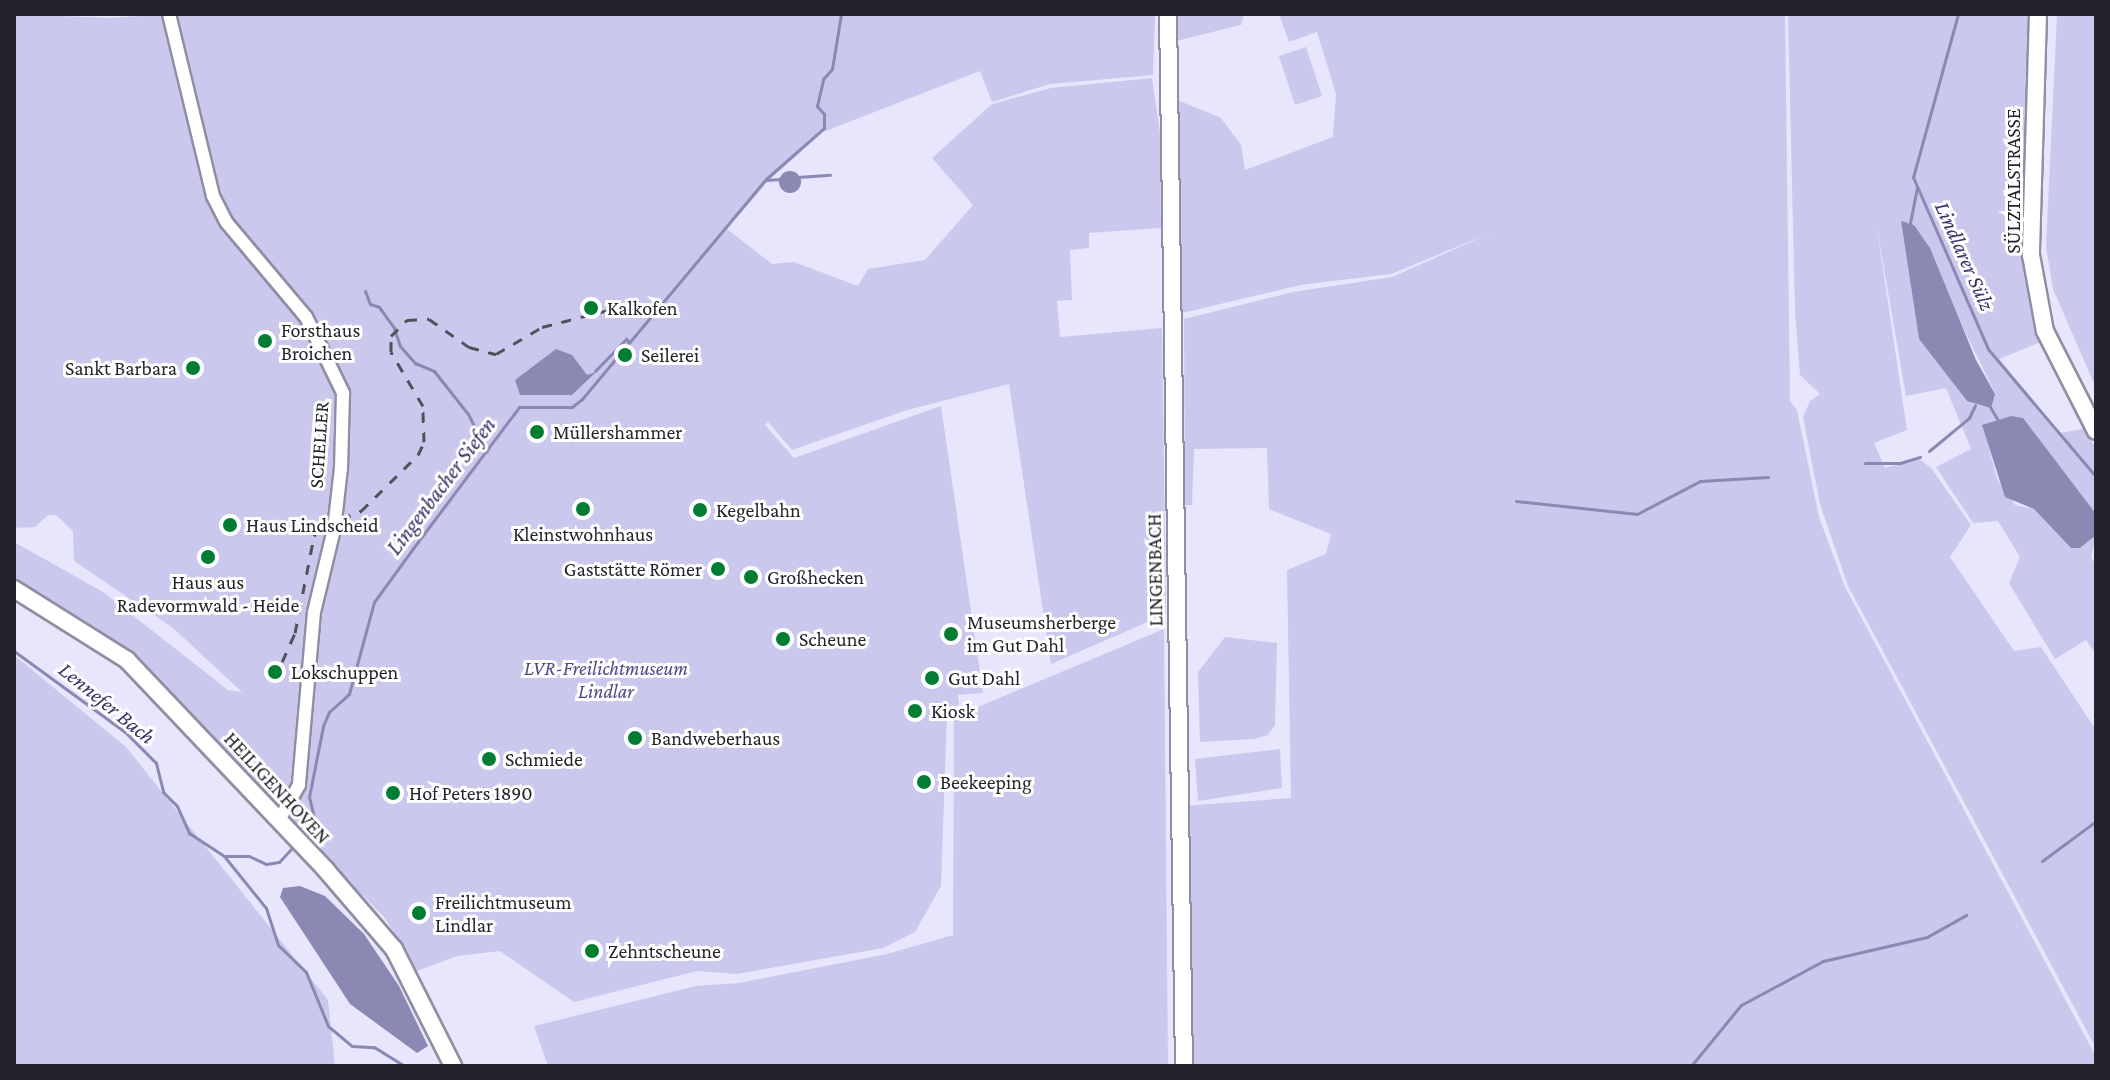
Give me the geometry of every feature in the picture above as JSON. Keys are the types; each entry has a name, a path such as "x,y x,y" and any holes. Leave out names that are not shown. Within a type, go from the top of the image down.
{"main road":[{"name":"LINGENBACH","path":"1168,14 1184,1066"},
{"name":"SÜLZTALSTRASSE","path":"2038,14 2031,255 2045,331 2096,431"},
{"name":"HEILIGENHOVEN","path":"14,589 127,660 279,820 394,949 453,1066"}],"street":[{"name":"SCHELLER","path":"169,14 213,196 227,223 306,317 343,393 334,529 314,612 299,785 279,820"}],"green space":[{"path":"14,14 110,18 167,14 206,185 303,317 339,394 332,508 293,787 278,807 163,684 121,648 14,583 14,542 103,592 228,690 242,692 173,628 74,561 73,531 56,515 48,515 35,527 14,528"},
{"name":"LVR-Freilichtmuseum Lindlar","path":"171,14 1155,14 1153,75 1050,84 992,102 980,71 823,132 770,179 727,229 772,264 794,262 858,286 868,269 925,260 973,205 932,158 992,104 1051,88 1152,78 1160,133 1161,228 1089,233 1089,248 1070,250 1072,300 1057,301 1060,337 1162,328 1166,614 1051,664 1009,384 907,410 792,450 768,422 765,425 794,458 941,406 983,693 958,695 959,704 947,713 941,886 915,932 883,948 737,974 697,971 574,1002 500,951 457,956 417,971 385,918 286,818 303,792 347,393 309,312 236,229 218,196"},
{"path":"1171,14 1244,14 1241,25 1172,42"},
{"path":"1279,14 1785,14 1790,401 1797,410 1819,517 1845,587 2096,1057 2096,1066 1188,1066 1183,806 1291,798 1287,570 1326,554 1331,534 1269,509 1267,448 1194,449 1192,505 1185,505 1184,319 1293,292 1392,277 1493,232 1391,274 1301,285 1178,314 1175,99 1221,118 1241,145 1245,170 1333,137 1336,94 1317,32 1289,42"},
{"path":"1788,14 2031,14 2022,253 2041,342 1999,359 2060,433 2083,429 2096,448 2096,514 2011,416 1983,425 1997,479 2015,505 2034,509 2071,548 2080,548 2096,535 2091,558 2096,565 2096,654 2086,640 2055,659 2009,583 2020,557 1998,521 1973,523 1936,467 1971,449 1946,388 1906,396 1876,222 1907,430 1874,443 1885,468 1919,459 1931,468 1971,525 1950,557 2014,651 2041,647 2096,730 2096,1048 1848,586 1820,504 1803,417 1810,401 1820,394 1800,375 1795,311","holes":["1901,221 1954,309 1995,393 1967,401 1919,339"]},
{"path":"2057,14 2096,14 2096,388 2053,289 2046,247"},
{"path":"1306,47 1322,96 1295,105 1279,56"},
{"path":"1164,629 1168,1066 548,1066 534,1026 696,986 739,983 887,954 953,935 954,717"},
{"path":"1225,637 1277,643 1275,725 1268,735 1254,739 1200,742 1198,672"},
{"path":"14,655 126,747 328,1000 335,1066 14,1066"},
{"path":"1280,749 1282,788 1198,801 1195,759"}],"shaded area":[{"path":"790,171 798,174 801,182 798,190 790,193 782,190 779,182 782,174"},
{"path":"1901,221 1914,225 1930,248 1976,360 1995,394 1991,408 1967,401 1919,339"},
{"path":"556,349 572,355 587,375 596,372 572,395 520,395 515,380"},
{"path":"2011,416 2023,418 2096,514 2096,535 2080,548 2071,548 2034,509 2005,497 1982,425"},
{"path":"300,886 325,896 364,934 399,986 428,1046 417,1053 350,1004 280,897 283,888"}],"waterway":[{"name":"Lingenbacher Siefen","path":"766,179 824,128 824,114 817,106 823,79 832,69 841,14"},
{"name":"Lindlarer Sülz","path":"1958,14 1913,177 1988,349 2096,477"},
{"name":"Lingenbacher Siefen","path":"798,177 830,175"},
{"name":"Lingenbacher Siefen","path":"314,818 309,797 323,726 329,712 349,694 374,602 411,551 519,407 572,407 582,399 765,180 782,179"},
{"path":"1910,223 1917,188"},
{"path":"365,291 370,304 379,307 394,328 400,346 415,363 434,371 468,414 487,452"},
{"path":"595,371 626,339 629,342"},
{"path":"1929,451 1969,418 1975,405"},
{"path":"1990,407 1999,422"},
{"path":"1865,463 1900,463 1920,457"},
{"path":"1516,501 1637,514 1700,481 1768,477"},
{"name":"Lennefer Bach","path":"14,651 125,732 156,763 163,792 177,806 189,833 224,856 266,908 278,945 306,972 328,1026 352,1046 374,1047 405,1066"},
{"path":"2042,861 2096,821"},
{"name":"Lingenbacher Siefen","path":"307,836 312,825"},
{"name":"Lingenbacher Siefen","path":"224,856 249,856 266,864 279,862 291,849"},
{"path":"1691,1066 1741,1005 1823,961 1927,937 1966,915"}],"railway":[{"path":"341,519 361,511 418,455 424,442 423,406 391,352 391,336 407,320 429,319 469,347 496,354 542,327 612,309"},
{"path":"274,680 295,633 314,536 323,522"}],"place":[{"name":"Kalkofen","path":"591,308"},
{"name":"Forsthaus Broichen","path":"265,341"},
{"name":"Seilerei","path":"625,355"},
{"name":"Sankt Barbara","path":"193,368"},
{"name":"Müllershammer","path":"537,432"},
{"name":"Kleinstwohnhaus","path":"583,509"},
{"name":"Kegelbahn","path":"700,510"},
{"name":"Haus Lindscheid","path":"230,525"},
{"name":"Haus aus Radevormwald - Heide","path":"208,557"},
{"name":"Gaststätte Römer","path":"718,569"},
{"name":"Großhecken","path":"751,577"},
{"name":"Museumsherberge im Gut Dahl","path":"951,634"},
{"name":"Scheune","path":"783,639"},
{"name":"Lokschuppen","path":"275,672"},
{"name":"Gut Dahl","path":"932,678"},
{"name":"Kiosk","path":"915,711"},
{"name":"Bandweberhaus","path":"635,738"},
{"name":"Schmiede","path":"489,759"},
{"name":"Beekeeping","path":"924,782"},
{"name":"Hof Peters 1890","path":"393,793"},
{"name":"Freilichtmuseum Lindlar","path":"419,913"},
{"name":"Zehntscheune","path":"592,951"}]}
